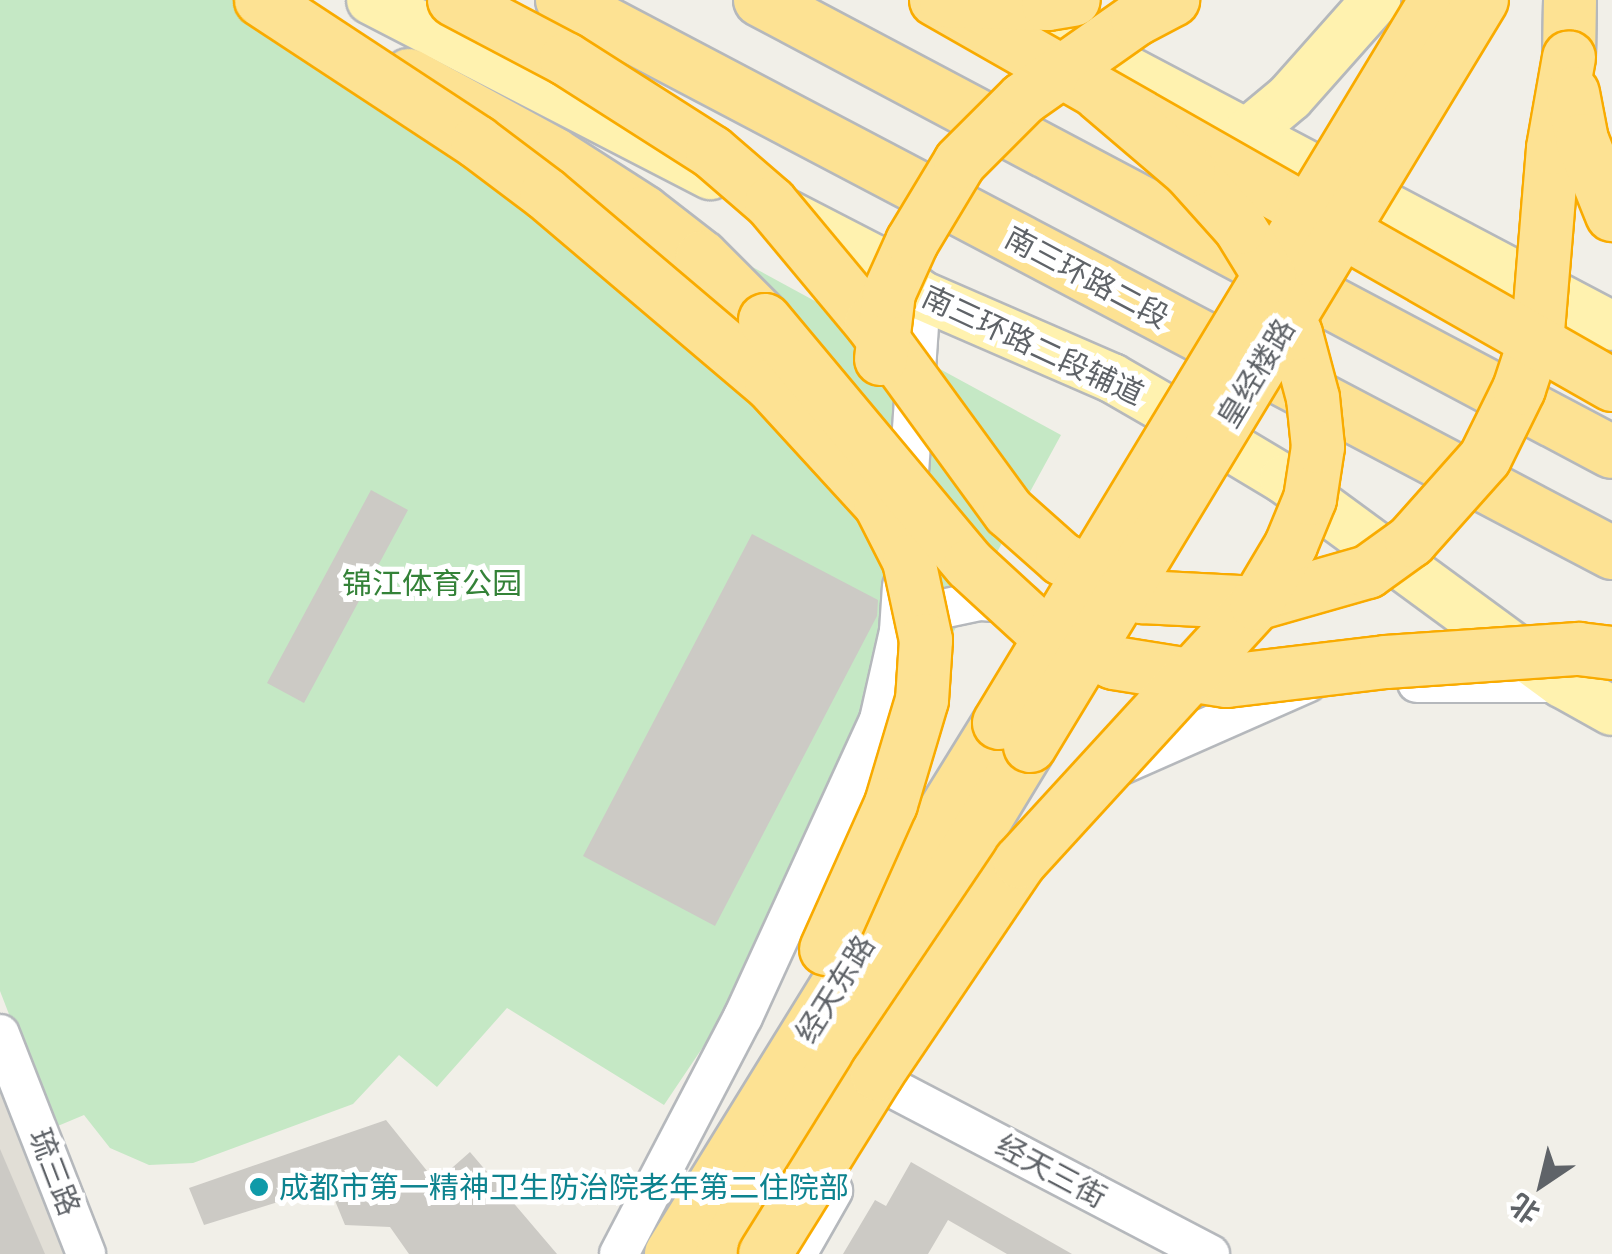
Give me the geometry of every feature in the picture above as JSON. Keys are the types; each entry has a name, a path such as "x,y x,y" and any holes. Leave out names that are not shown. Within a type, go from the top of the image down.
{"highway":[{"path":"264,0 496,120 644,212 702,257 765,320 970,566 1044,633 1114,663 1226,682 1386,662 1579,649 1612,653"},
{"path":"264,0 477,142 546,194 771,385 880,504 910,561 926,640 922,700 891,804 826,949 669,1254"},
{"path":"454,0 566,59 712,152 771,204 872,323 1009,512 1062,559 1142,598 1259,603 1368,572 1411,542 1486,458 1520,389 1538,331 1554,148 1569,57 1570,0"},
{"name":"南三环路二段","path":"562,0 1612,553"},
{"path":"760,0 1612,452"},
{"path":"937,0 1048,4 1074,0"},
{"path":"937,0 1612,385"},
{"path":"922,508 894,444 879,377 889,293 912,242 960,162 1023,99 1137,19 1173,0"},
{"name":"皇经楼路","path":"1014,734 1436,0"},
{"name":"皇经楼路","path":"1014,734 1482,0"},
{"path":"1569,57 1582,140 1612,215"},
{"path":"765,1254 877,1074 1020,862 1256,604 1291,545 1310,499 1318,448 1312,398 1296,334 1270,277 1240,228 1189,171 1099,94"},
{"name":"经天东路","path":"669,1254 1014,734"},
{"name":"经天东路","path":"722,1254 1014,734"}],"main road":[{"name":"南三环路二段辅道","path":"371,0 876,260 921,295 1112,378 1284,479 1562,683 1612,710"},
{"path":"994,0 1612,326"},
{"path":"1247,132 1290,97 1376,0"},
{"path":"1396,214 1410,164 1510,0"}],"street":[{"path":"619,1254 742,1016 879,720 899,631 921,295"},
{"path":"899,631 942,609 981,600 1040,605 1105,641 1129,688 1127,761"},
{"path":"797,1254 1052,810 1127,761 1307,683 1562,683"},
{"name":"琉三路","path":"0,1034 86,1254"},
{"name":"经天三街","path":"892,1088 1210,1254"}],"shaded area":[{"path":"0,1088 70,1254 0,1254"}],"green space":[{"name":"锦江体育公园","path":"0,0 262,0 1061,435 832,855 664,1105 507,1008 437,1087 399,1055 353,1104 193,1163 149,1165 110,1148 84,1115 53,1128 0,991"}],"building":[{"path":"371,490 408,510 304,703 267,683"},
{"path":"752,534 878,600 877,616 715,926 583,856"},
{"name":"成都市第一精神卫生防治院老年第二住院部","path":"386,1120 436,1182 470,1152 557,1254 409,1254 390,1227 345,1225 329,1186 204,1225 189,1188"},
{"path":"0,1149 45,1254 0,1254"},
{"path":"911,1162 1072,1254 1007,1254 948,1220 928,1254 843,1254 875,1200 886,1206"}],"place":[{"name":"成都市第一精神卫生防治院老年第二住院部","path":"259,1187"}]}
